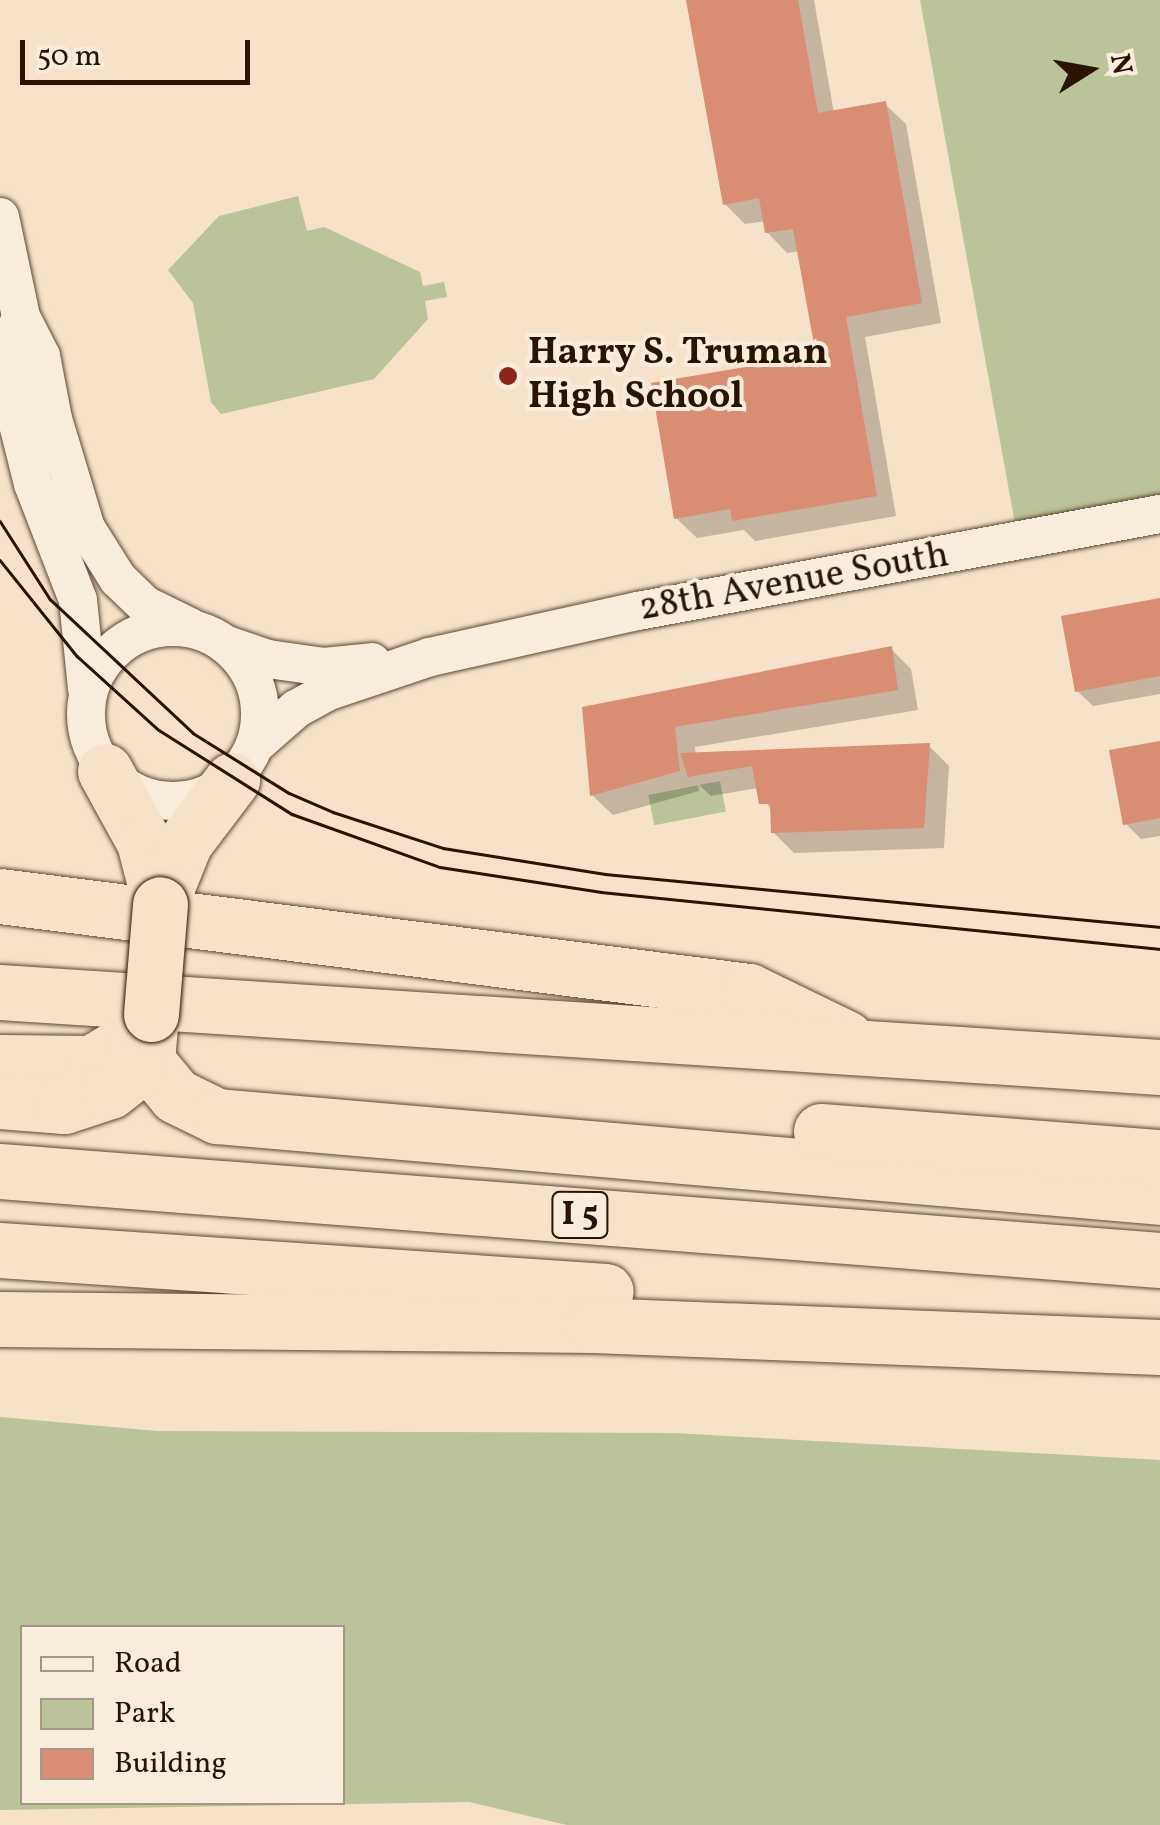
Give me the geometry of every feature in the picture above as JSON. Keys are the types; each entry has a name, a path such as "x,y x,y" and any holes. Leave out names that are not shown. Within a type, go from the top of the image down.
{"highway":[{"path":"0,1101 64,1106 88,1100 149,1038 165,842 244,762"},
{"path":"105,771 165,842"},
{"path":"0,896 748,991 872,1050"},
{"path":"0,992 1160,1068"},
{"path":"0,1062 91,1062 133,1038 149,1038 228,1086 342,1112 1160,1197"},
{"path":"342,1112 1160,1156"},
{"name":"I 5","path":"0,1171 1160,1260"},
{"path":"0,1250 594,1290 1006,1338"},
{"path":"0,1319 593,1325 1006,1338 1160,1347"}],"street":[{"path":"0,217 21,316 6,354 33,484 78,600 87,696 92,748 105,771 127,790 181,802 244,762 258,691 211,637 166,626 115,648 87,696"},
{"name":"28th Avenue South","path":"21,316 42,356 63,458 107,569 146,604 268,660 324,667 430,657"},
{"name":"28th Avenue South","path":"244,762 296,709 329,690 430,657 638,611 1160,514"}],"green space":[{"path":"920,0 1160,0 1160,514 1018,540"},
{"path":"298,196 307,231 324,227 420,272 423,286 444,282 447,297 425,301 428,319 374,379 221,414 211,402 193,303 168,270 219,216"},
{"path":"720,781 726,811 654,825 648,795"},
{"path":"0,1417 157,1431 673,1433 1160,1460 1160,1825 567,1825 469,1802 345,1804 345,1625 20,1625 20,1805 293,1805 0,1810"}],"building":[{"path":"686,0 798,0 818,113 886,101 922,303 846,317 877,496 732,521 730,509 674,519 651,383 816,355 793,229 765,233 759,198 723,205"},
{"path":"1160,598 1160,676 1075,692 1061,616"},
{"path":"892,646 898,690 675,727 680,771 590,796 582,707"},
{"path":"1160,741 1160,818 1123,825 1109,750"},
{"path":"930,743 924,828 771,833 770,804 759,804 752,766 688,777 680,753"}],"tram line":[{"path":"0,521 50,599 193,733 289,793 333,812 443,848 605,874 1160,927"},
{"path":"0,560 77,656 159,730 292,814 440,867 601,892 1160,949"}],"place":[{"name":"Harry S. Truman High School","path":"508,376"}]}
